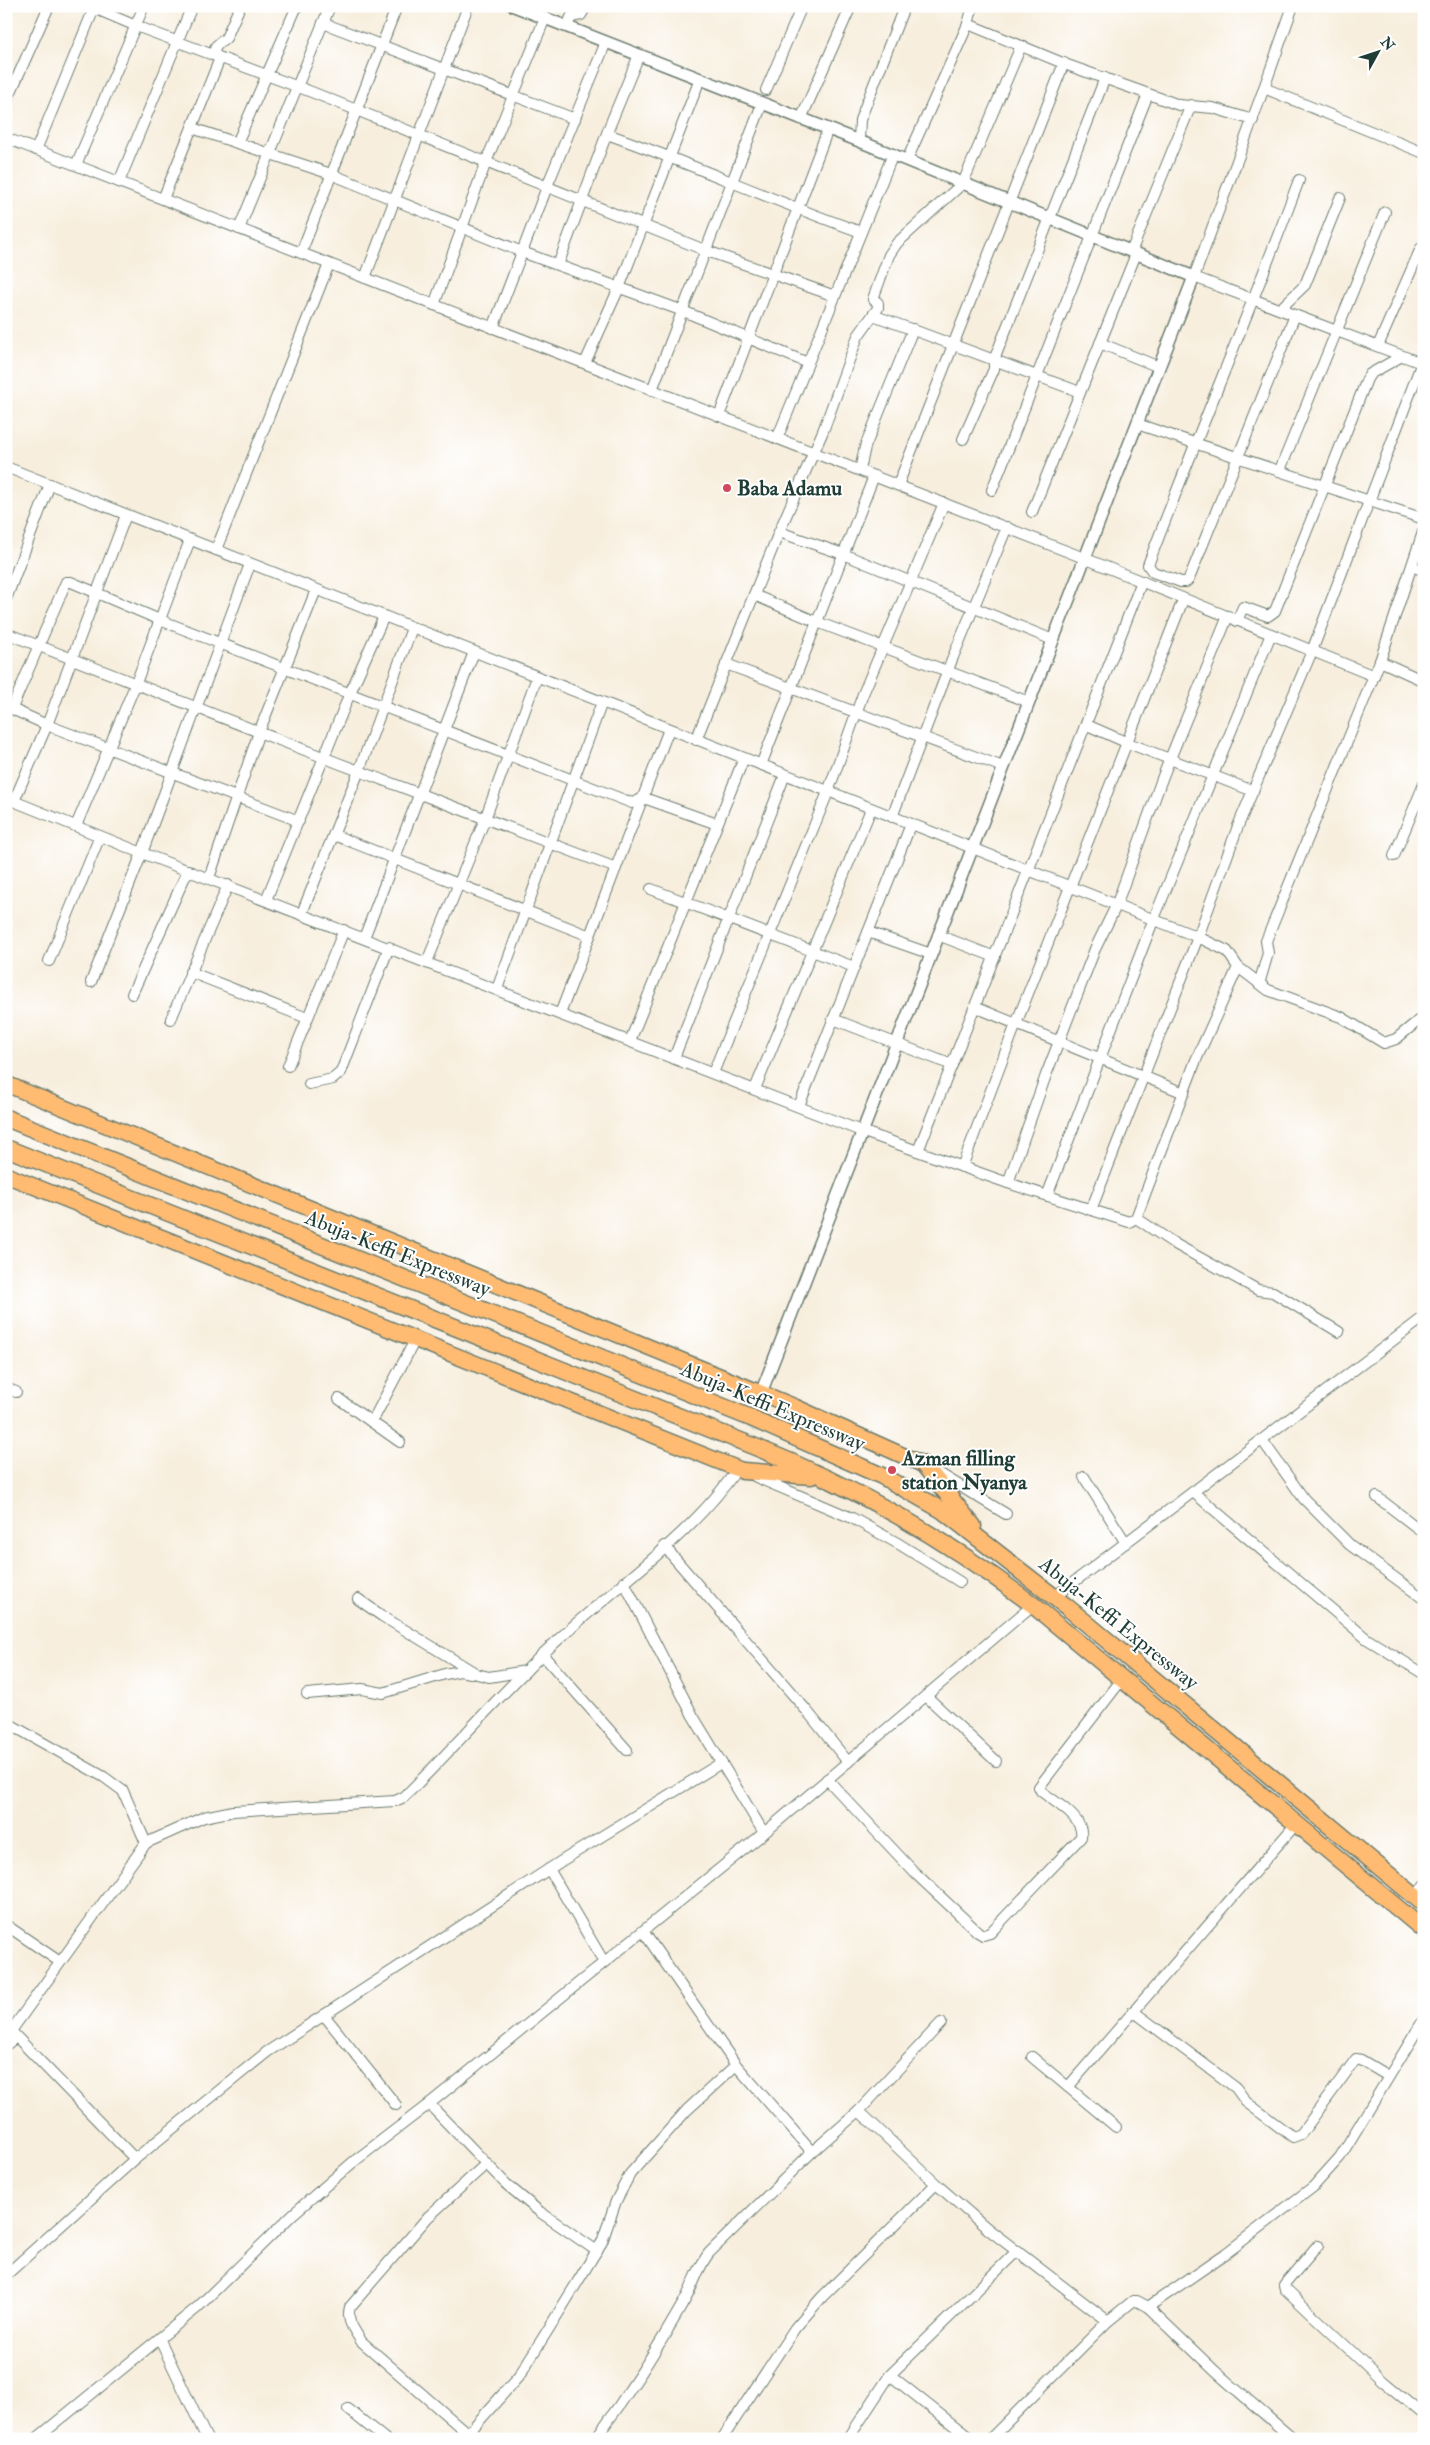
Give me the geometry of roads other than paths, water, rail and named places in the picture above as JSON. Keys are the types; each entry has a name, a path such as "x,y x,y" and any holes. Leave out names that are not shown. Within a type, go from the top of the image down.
{"highway":[{"name":"Abuja-Keffi Expressway","path":"6,1118 833,1453 906,1488 942,1510 984,1540 1421,1895"},
{"name":"Abuja-Keffi Expressway","path":"6,1148 744,1442 834,1481 916,1524 968,1557 1033,1605 1424,1930"},
{"path":"924,1465 984,1540"},
{"path":"740,1470 802,1475 834,1481"}],"main road":[{"name":"Abuja-Keffi Expressway","path":"6,1084 846,1428 924,1465"},
{"path":"6,1175 740,1470"}],"street":[{"path":"6,103 49,6"},
{"path":"76,165 144,6"},
{"path":"119,182 192,6"},
{"path":"163,199 192,128 216,56 216,46 226,38 240,6"},
{"path":"237,143 265,74 297,6"},
{"path":"239,229 330,6"},
{"path":"301,253 355,109 397,6"},
{"path":"366,278 468,6"},
{"path":"514,6 892,154 1194,277 1402,356 1423,361 1312,651 1253,791 1144,1077 1090,1210"},
{"path":"567,27 571,17 581,15 586,6"},
{"path":"766,90 802,6"},
{"path":"801,119 851,6"},
{"path":"907,160 968,24 973,6"},
{"path":"761,1393 861,1130 1194,277 1253,120 1293,6"},
{"path":"36,150 93,7 136,26 355,109 707,250 835,296"},
{"path":"859,141 860,120 904,7"},
{"path":"434,305 486,162 545,18"},
{"path":"323,23 574,119"},
{"path":"968,24 1064,63 1179,105 1213,108 1253,120"},
{"path":"493,328 547,185 606,42"},
{"path":"696,740 779,532 812,452 823,431 858,336 878,308 878,303 873,299 889,255 897,243 963,183 1021,46"},
{"path":"558,265 639,55"},
{"path":"898,485 1064,63"},
{"path":"963,439 994,369 994,360 1106,78"},
{"path":"585,363 619,288 700,79"},
{"path":"1264,88 1424,153"},
{"path":"992,490 1148,94"},
{"path":"652,390 762,104"},
{"path":"1032,512 1100,343 1191,105"},
{"path":"192,128 331,174 522,252 683,311 808,363"},
{"path":"719,416 750,339 828,129"},
{"path":"607,134 670,156 798,210 861,232"},
{"path":"6,138 1007,527 1374,676"},
{"path":"777,439 892,154"},
{"path":"1295,314 1189,579 1186,582 1181,582 1153,572 1148,565 1194,442 1255,299 1299,180"},
{"path":"1280,309 1305,285 1340,198"},
{"path":"1280,470 1385,212"},
{"path":"1378,346 1420,248"},
{"path":"216,550 329,264"},
{"path":"873,315 953,343 1080,392"},
{"path":"860,470 865,447 913,329"},
{"path":"1100,343 1159,367"},
{"path":"1008,1183 1059,1043 1095,949 1116,906 1170,759 1232,618 1243,607 1268,616 1272,615 1326,485 1367,379 1370,374 1402,356"},
{"path":"1137,424 1424,519"},
{"path":"6,467 1153,921 1198,937 1227,951 1238,968 1268,990 1341,1017 1384,1043 1396,1039 1424,1016"},
{"path":"761,765 874,476"},
{"path":"6,600 50,484"},
{"path":"713,1073 828,792 856,713 944,503"},
{"path":"126,515 47,725 10,799 100,836 861,1130 1008,1183 1129,1222 1136,1218 1184,1093 1238,968"},
{"path":"892,817 947,672 1007,527"},
{"path":"1259,984 1266,966 1268,953 1266,941 1380,661 1424,529"},
{"path":"779,532 843,554 1052,640"},
{"path":"76,826 136,683 190,540"},
{"path":"91,982 173,772 250,564"},
{"path":"1412,566 1424,572"},
{"path":"918,1151 1142,581"},
{"path":"299,820 16,713 12,708 66,582 71,582 160,620 222,642 508,756 632,802 644,798 717,824"},
{"path":"209,878 259,732 316,590"},
{"path":"754,595 817,622 1029,702"},
{"path":"962,1167 1016,1024 1183,600"},
{"path":"266,900 350,693 384,616"},
{"path":"302,914 359,771 412,628"},
{"path":"6,633 418,794 616,868"},
{"path":"1047,1196 1153,921 1271,634"},
{"path":"364,938 474,652"},
{"path":"1380,661 1424,681"},
{"path":"726,664 1003,767"},
{"path":"427,962 485,819 537,677"},
{"path":"497,989 602,702"},
{"path":"1087,725 1128,743 1253,791"},
{"path":"560,1014 669,729"},
{"path":"630,1041 744,758"},
{"path":"674,1058 785,775"},
{"path":"1394,856 1424,784"},
{"path":"755,1089 871,809"},
{"path":"799,1106 911,824"},
{"path":"334,835 590,936"},
{"path":"48,961 100,836"},
{"path":"132,994 188,870"},
{"path":"170,1019 228,885"},
{"path":"651,889 854,967"},
{"path":"288,1066 344,930"},
{"path":"868,932 931,954"},
{"path":"938,936 995,958"},
{"path":"309,1084 337,1077 341,1072 388,947"},
{"path":"190,972 308,1018"},
{"path":"975,1007 1184,1093"},
{"path":"833,1019 952,1065"},
{"path":"1136,1218 1175,1244 1258,1290 1273,1292 1339,1332"},
{"path":"1054,1596 1424,1317"},
{"path":"372,1422 415,1340"},
{"path":"339,1399 400,1442"},
{"path":"1262,1440 1304,1499 1350,1545 1424,1599"},
{"path":"924,1465 1006,1514"},
{"path":"6,2045 11,2032 146,1843 204,1817 233,1812 395,1801 404,1797 542,1654 664,1546 724,1489 740,1470 852,1518 899,1544 960,1582"},
{"path":"1084,1477 1126,1543"},
{"path":"1193,1492 1367,1639 1424,1674"},
{"path":"1377,1497 1424,1533"},
{"path":"664,1546 808,1711 848,1762"},
{"path":"624,1582 679,1690 764,1833"},
{"path":"358,1599 382,1616 477,1674"},
{"path":"37,2438 160,2340 198,2307 293,2214 352,2163 429,2104 764,1833 1033,1605"},
{"path":"542,1654 627,1750"},
{"path":"307,1694 362,1689 384,1693 460,1671 489,1677 526,1671"},
{"path":"827,1780 915,1873 978,1932 983,1935 990,1933 1081,1837 1082,1830 1078,1822 1040,1791 1039,1787 1123,1678"},
{"path":"926,1696 996,1762"},
{"path":"6,1722 104,1777 123,1791 146,1843"},
{"path":"6,2275 135,2159 268,2052 549,1869 722,1763"},
{"path":"1068,2087 1296,1824"},
{"path":"549,1869 604,1962"},
{"path":"6,1925 60,1962"},
{"path":"642,1931 736,2065 812,2152"},
{"path":"1133,2011 1236,2088 1246,2102 1293,2137 1301,2134 1356,2059 1388,2076"},
{"path":"324,2015 396,2105"},
{"path":"1148,2307 1225,2254 1313,2187 1340,2157 1424,2019"},
{"path":"595,2439 624,2398 686,2299 701,2264 745,2216 812,2152 859,2111 941,2023"},
{"path":"11,2032 135,2159"},
{"path":"1032,2057 1116,2127"},
{"path":"486,2164 428,2217 350,2307 348,2314 349,2322 361,2341 468,2437 519,2376 596,2251 630,2174 687,2110 736,2065"},
{"path":"429,2104 486,2164 540,2212 596,2251"},
{"path":"859,2111 936,2184 1108,2321"},
{"path":"722,2439 795,2328 822,2297 936,2184"},
{"path":"1318,2245 1284,2286 1285,2289 1382,2381 1424,2415"},
{"path":"848,2439 890,2375 1017,2250"},
{"path":"990,2439 1108,2321 1133,2301 1137,2301 1148,2307 1216,2372 1293,2439"},
{"path":"160,2340 207,2439"},
{"path":"890,2375 971,2439"},
{"path":"348,2409 385,2439"}],"place":[{"name":"Baba Adamu","path":"727,488"},
{"name":"Azman filling station Nyanya","path":"892,1470"}]}
